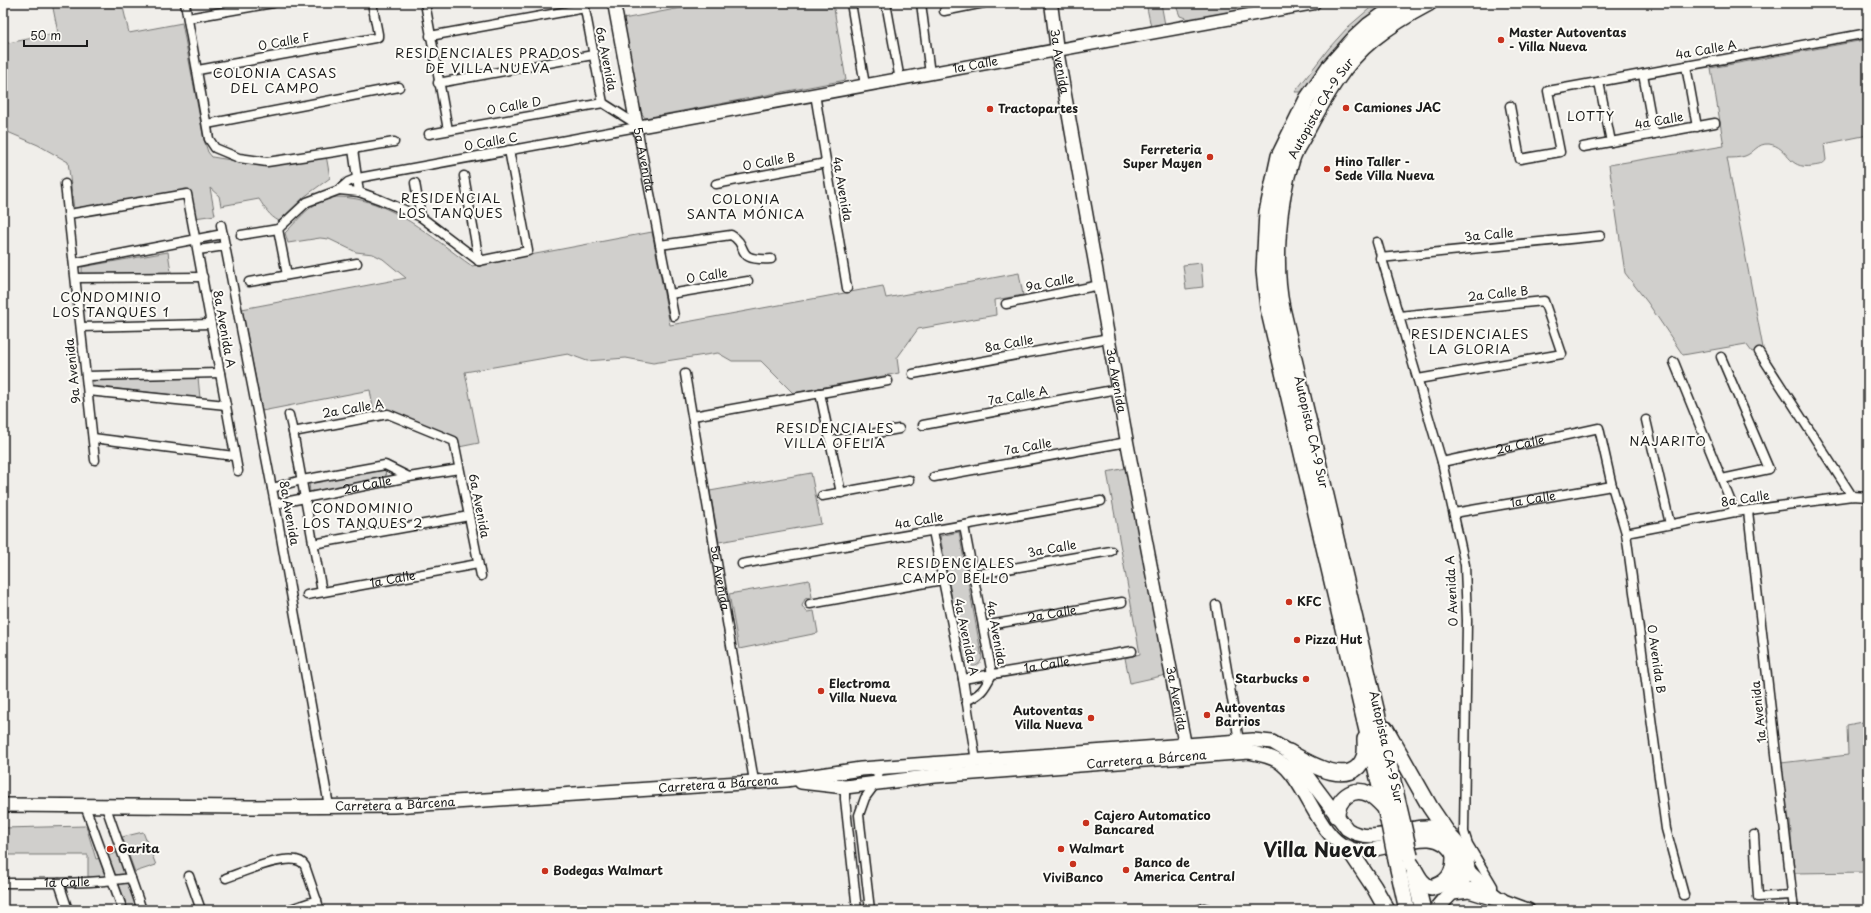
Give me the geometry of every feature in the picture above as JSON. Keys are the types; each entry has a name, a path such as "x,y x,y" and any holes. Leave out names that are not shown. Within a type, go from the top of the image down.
{"highway":[{"name":"Autopista CA-9 Sur","path":"1423,910 1406,860 1396,824 1371,716 1280,302 1277,254 1281,206 1292,158 1322,101 1345,68 1372,39 1410,13 1429,3"},
{"name":"Autopista CA-9 Sur","path":"1396,4 1354,39 1329,67 1307,99 1279,156 1267,212 1264,271 1268,308 1371,716 1386,809 1396,824"},
{"path":"1289,752 1307,763 1332,772 1346,774 1360,764 1364,756 1371,716"},
{"path":"1371,716 1449,835"},
{"path":"1337,816 1337,808 1340,802 1347,795 1354,792 1369,794 1386,809"},
{"path":"1348,848 1374,887 1387,910"},
{"path":"1406,860 1425,886 1431,888 1445,883 1451,876 1454,857"},
{"name":"Autopista CA-9 Sur","path":"1406,860 1400,878 1407,910"},
{"path":"1436,910 1453,892 1468,871"},
{"path":"1396,910 1400,894 1400,878"},
{"path":"1453,892 1469,890 1497,897"}],"main road":[{"name":"Carretera a Bárcena","path":"786,780 845,787 935,776 1186,751 1239,741 1253,740 1272,742 1289,752 1347,829 1355,835 1366,837 1377,836 1421,826 1435,827 1449,835"},
{"name":"Carretera a Bárcena","path":"3,805 394,806 786,780 862,769 976,761 1186,751 1249,752 1279,762 1290,774 1329,833 1348,848 1359,851 1372,851 1402,842 1427,838 1441,841 1452,852 1454,857"},
{"path":"834,773 845,787 862,769"},
{"path":"1449,835 1465,855 1468,862 1468,871"},
{"path":"1454,857 1497,897 1528,910"}],"street":[{"path":"185,3 210,139 215,148 239,158 267,162 394,142"},
{"path":"188,18 273,3"},
{"name":"0 Calle F","path":"198,70 378,37 372,3"},
{"path":"425,3 438,83 448,130"},
{"name":"5a Avenida","path":"614,3 674,316"},
{"path":"852,3 866,85"},
{"path":"886,3 900,80"},
{"path":"921,3 930,74"},
{"path":"944,11 984,3"},
{"name":"3a Avenida","path":"1051,3 1057,50 1127,442 1186,751"},
{"name":"1a Calle","path":"637,126 900,80 1314,3"},
{"path":"430,36 584,6"},
{"name":"6a Avenida","path":"584,6 603,103 637,126"},
{"name":"4a Calle A","path":"1510,106 1520,159 1560,152 1548,91 1868,33"},
{"path":"438,83 593,55"},
{"path":"1686,66 1697,127"},
{"path":"1643,74 1654,134"},
{"path":"1599,82 1611,142"},
{"path":"207,124 399,87"},
{"name":"4a Avenida","path":"815,94 847,288"},
{"name":"0 Calle D","path":"429,134 603,103"},
{"name":"4a Calle","path":"1583,147 1715,123"},
{"name":"0 Calle C","path":"354,179 637,126"},
{"path":"353,149 354,179 359,192"},
{"path":"339,190 359,192 421,217 479,261 528,251 509,150"},
{"name":"0 Calle B","path":"716,184 826,163"},
{"path":"464,176 479,261"},
{"path":"241,236 278,229 307,202 339,190 354,179"},
{"path":"415,183 421,217"},
{"name":"9a Avenida","path":"66,184 95,460"},
{"name":"8a Avenida A","path":"69,214 186,193 212,324 234,456 238,471"},
{"name":"8a Avenida","path":"221,225 275,504 329,806"},
{"path":"278,229 287,275"},
{"path":"74,263 196,241 223,234"},
{"path":"660,245 731,235 735,237 743,252 749,258 771,260"},
{"name":"3a Calle","path":"1380,258 1600,236"},
{"name":"0 Avenida A","path":"1377,242 1380,258 1399,316 1442,462 1465,565 1467,621 1464,832 1468,844 1493,886 1497,897"},
{"path":"198,250 225,246"},
{"path":"249,282 357,263"},
{"path":"76,278 203,277"},
{"name":"0 Calle","path":"670,294 748,282"},
{"name":"9a Calle","path":"1006,304 1100,285"},
{"name":"2a Calle B","path":"1399,316 1544,301 1562,354 1418,379"},
{"path":"81,327 212,324"},
{"name":"8a Calle","path":"913,374 1109,338"},
{"path":"1759,352 1852,496"},
{"path":"1721,357 1769,469 1722,480"},
{"path":"1674,362 1735,512"},
{"path":"87,376 220,373"},
{"name":"5a Avenida","path":"685,374 754,781"},
{"path":"693,416 888,381"},
{"name":"7a Calle A","path":"923,425 1118,390"},
{"path":"88,391 226,405"},
{"path":"820,393 841,493"},
{"name":"2a Calle A","path":"293,432 390,414 454,441"},
{"path":"289,416 322,592"},
{"path":"1646,420 1670,524"},
{"name":"2a Calle","path":"1442,462 1599,428"},
{"name":"0 Avenida B","path":"1599,428 1612,486 1626,533 1666,829 1684,895"},
{"path":"831,441 899,429"},
{"path":"92,438 234,456"},
{"name":"6a Avenida","path":"454,441 481,576"},
{"name":"7a Calle","path":"934,477 1127,442"},
{"path":"272,488 302,480 385,465 410,477"},
{"name":"2a Calle","path":"275,504 410,477 459,469"},
{"path":"822,496 909,480"},
{"name":"1a Calle","path":"1454,513 1612,486"},
{"name":"8a Calle","path":"1626,533 1735,512 1852,496 1868,496"},
{"name":"4a Calle","path":"742,564 1101,501"},
{"name":"1a Avenida","path":"1748,511 1794,910"},
{"path":"313,544 469,516"},
{"name":"4a Avenida","path":"964,526 992,674"},
{"name":"4a Avenida A","path":"933,531 963,679 976,761"},
{"name":"3a Calle","path":"973,575 1111,551"},
{"name":"1a Calle","path":"307,595 478,564"},
{"path":"810,604 942,580"},
{"name":"2a Calle","path":"983,626 1122,602"},
{"path":"1216,605 1239,741"},
{"name":"1a Calle","path":"963,679 1132,650"},
{"name":"4a Avenida A","path":"966,701 980,694 985,688 992,674"},
{"path":"870,910 859,815 865,798 876,783 880,768"},
{"path":"845,787 857,910"},
{"path":"85,806 123,910"},
{"path":"106,806 142,910"},
{"path":"1754,835 1758,897 1792,895"},
{"path":"226,878 278,861 296,860 304,864 320,910"},
{"path":"189,876 201,910"},
{"name":"1a Calle","path":"3,883 112,881 131,878"},
{"path":"59,883 68,910"},
{"path":"288,910 316,900"},
{"path":"1198,910 1204,908 1210,910"}],"shaded area":[{"path":"52,3 122,3 129,33 182,23 204,140 208,152 212,157 256,164 326,155 330,178 304,197 279,221 265,209 259,199 221,206 219,196 210,188 215,215 195,218 189,189 74,209 68,162 38,145 3,130 3,44 58,33"},
{"path":"707,3 833,3 846,80 645,118 639,109 623,19"},
{"path":"1146,3 1161,3 1165,25 1151,27"},
{"path":"1175,3 1263,3 1264,6 1191,20 1180,16"},
{"path":"1376,3 1388,3 1349,34 1325,61 1301,92 1295,92 1329,48 1348,27"},
{"path":"1864,40 1868,62 1868,135 1824,144 1825,162 1813,166 1798,165 1793,162 1781,149 1769,144 1761,145 1745,156 1738,158 1727,158 1763,348 1752,352 1746,344 1683,355 1648,303 1625,273 1609,165 1724,146 1711,68"},
{"path":"337,197 356,199 392,211 425,232 472,266 652,232 670,325 883,286 886,298 1019,273 1023,295 995,300 996,315 918,329 897,358 899,373 793,393 761,361 732,361 718,353 653,363 626,358 587,361 568,354 465,372 479,443 459,447 457,438 390,410 374,413 370,390 262,411 242,309 406,278 383,259 373,254 356,252 329,239 320,238 288,243 285,233 308,210 320,202"},
{"path":"168,252 171,272 82,274 82,267"},
{"path":"1201,263 1203,287 1186,289 1183,265"},
{"path":"198,377 200,398 92,386 92,380"},
{"path":"1126,468 1166,675 1130,683 1125,658 1140,654 1107,472"},
{"path":"385,469 386,477 310,492 309,483"},
{"path":"811,473 821,524 719,542 710,491"},
{"path":"959,532 982,658 975,666 969,665 963,657 940,536"},
{"path":"809,580 812,597 805,599 802,606 807,612 814,611 818,633 739,649 729,594"},
{"path":"1868,721 1868,872 1794,873 1790,821 1787,820 1781,763 1848,755 1847,725"},
{"path":"86,826 96,859 101,858 106,875 104,877 88,877 88,855 3,855 3,828"},
{"path":"143,832 156,865 135,872 122,837"},
{"path":"121,851 142,910 123,910 104,857"}],"place":[{"name":"Master Autoventas - Villa Nueva","path":"1501,40"},
{"name":"Camiones JAC","path":"1346,108"},
{"name":"Tractopartes","path":"990,109"},
{"name":"Ferreteria Super Mayen","path":"1210,157"},
{"name":"Hino Taller - Sede Villa Nueva","path":"1327,169"},
{"name":"KFC","path":"1289,602"},
{"name":"Pizza Hut","path":"1297,640"},
{"name":"Starbucks","path":"1306,679"},
{"name":"Electroma Villa Nueva","path":"821,691"},
{"name":"Autoventas Barrios","path":"1207,715"},
{"name":"Autoventas Villa Nueva","path":"1091,718"},
{"name":"Cajero Automatico Bancared","path":"1086,823"},
{"name":"Garita","path":"110,849"},
{"name":"Walmart","path":"1061,849"},
{"name":"ViviBanco","path":"1073,864"},
{"name":"Banco de America Central","path":"1126,870"},
{"name":"Bodegas Walmart","path":"545,871"}],"district":[{"name":"RESIDENCIALES PRADOS DE VILLA NUEVA","path":"488,60"},
{"name":"COLONIA CASAS DEL CAMPO","path":"275,80"},
{"name":"LOTTY","path":"1591,116"},
{"name":"RESIDENCIAL LOS TANQUES","path":"451,206"},
{"name":"COLONIA SANTA MÓNICA","path":"746,206"},
{"name":"CONDOMINIO LOS TANQUES 1","path":"111,304"},
{"name":"RESIDENCIALES LA GLORIA","path":"1470,342"},
{"name":"RESIDENCIALES VILLA OFELIA","path":"835,436"},
{"name":"NAJARITO","path":"1668,441"},
{"name":"CONDOMINIO LOS TANQUES 2","path":"363,516"},
{"name":"RESIDENCIALES CAMPO BELLO","path":"956,570"},
{"name":"Villa Nueva","path":"1320,850"}]}
